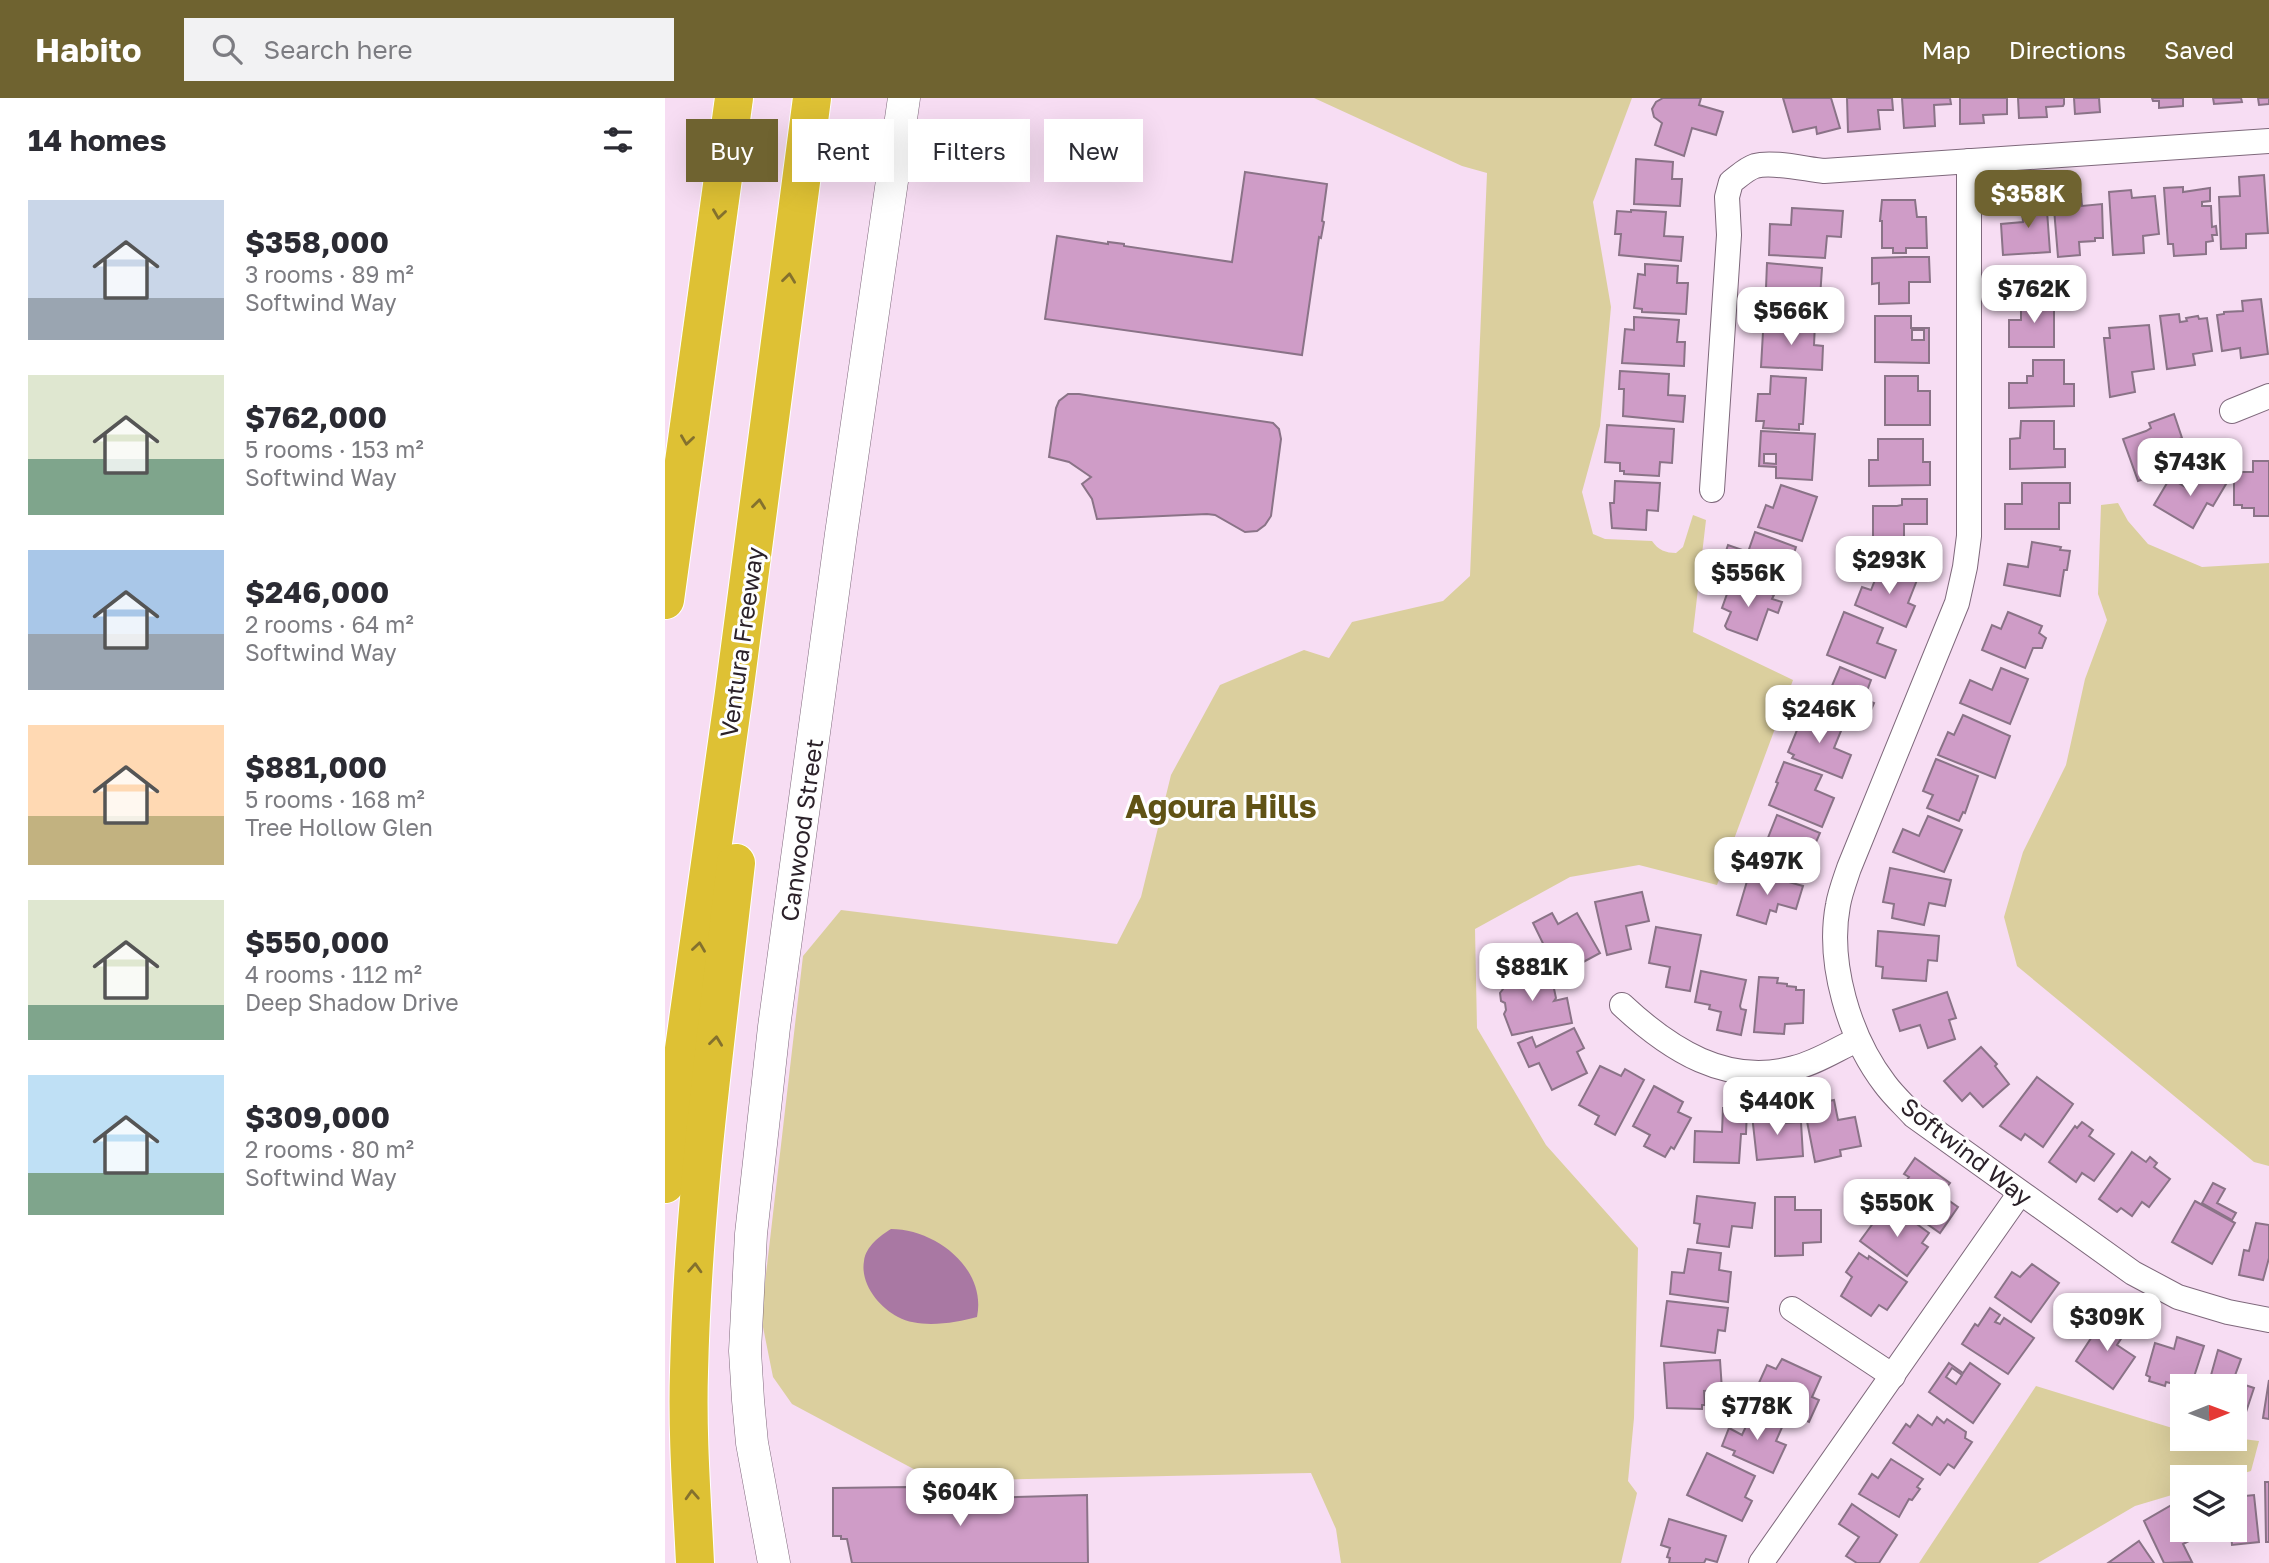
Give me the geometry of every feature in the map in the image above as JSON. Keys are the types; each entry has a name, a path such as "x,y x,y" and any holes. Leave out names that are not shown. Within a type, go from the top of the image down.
{"highway":[{"path":"666,588 734,98"},
{"name":"Ventura Freeway","path":"665,1184 734,693 812,98"},
{"path":"695,1563 689,1372 708,1111 739,838 734,693"}],"street":[{"name":"Canwood Street","path":"774,1563 752,1443 748,1400 745,1352 751,1234 778,1000 904,98"},
{"path":"1711,490 1729,235 1727,197 1731,182 1755,166 1824,171 2269,141"},
{"name":"Softwind Way","path":"1969,161 1969,536 1965,567 1957,603 1849,869 1837,905 1838,972 1857,1040 1885,1084 1914,1116 2133,1273 2178,1297 2228,1312 2269,1320"},
{"path":"2232,411 2269,396"},
{"path":"1622,1005 1648,1030 1681,1052 1720,1069 1766,1074 1796,1068 1857,1040"},
{"path":"1761,1563 2020,1193"},
{"path":"1792,1309 1892,1376"}],"shaded area":[{"path":"1314,98 1632,98 1593,202 1611,307 1600,426 1582,492 1593,534 1605,539 1652,541 1663,550 1676,553 1683,547 1693,515 1706,520 1693,632 1793,680 1717,885 1639,865 1570,877 1475,929 1477,1028 1546,1145 1638,1248 1634,1418 1628,1481 1637,1493 1621,1563 1341,1563 1336,1529 1311,1473 936,1481 792,1404 773,1377 761,1317 803,956 841,910 1117,944 1141,897 1171,775 1220,685 1304,650 1329,658 1352,622 1443,601 1470,576 1487,173 1462,166"},
{"path":"2118,503 2128,521 2148,544 2202,567 2269,563 2269,1166 2254,1162 2017,966 2004,917 2023,852 2066,765 2085,679 2107,620 2098,594 2101,505"},
{"path":"891,1229 924,1236 954,1255 966,1268 974,1283 978,1299 977,1317 948,1323 917,1323 898,1317 878,1301 865,1278 864,1261 871,1246"},
{"path":"2036,1386 2170,1427 2170,1451 2247,1451 2247,1440 2259,1441 2251,1471 2247,1472 2247,1465 2170,1465 2170,1496 2135,1506 2038,1563 1919,1563"}],"building":[{"path":"1663,98 1701,98 1699,105 1723,112 1716,135 1692,128 1684,156 1655,145 1662,123 1654,117 1652,109 1656,102"},
{"path":"1783,98 1831,98 1840,128 1817,134 1816,127 1793,132"},
{"path":"1847,98 1892,98 1893,110 1878,110 1880,129 1848,132"},
{"path":"1902,98 1950,98 1951,104 1934,105 1935,126 1904,128"},
{"path":"1960,98 2007,98 2007,114 1983,115 1984,123 1960,124"},
{"path":"2018,98 2064,98 2064,104 2046,107 2047,117 2019,118"},
{"path":"2074,98 2099,98 2100,112 2075,114"},
{"path":"2152,98 2183,98 2183,106 2159,108 2159,101 2153,101"},
{"path":"2213,98 2241,98 2242,102 2214,104"},
{"path":"2258,98 2269,98 2269,104 2259,105"},
{"path":"1636,159 1673,162 1672,179 1682,179 1680,206 1634,204"},
{"path":"1245,172 1327,184 1324,222 1321,238 1319,237 1302,355 1045,319 1057,236 1232,262"},
{"path":"2264,175 2268,233 2246,234 2246,248 2221,249 2219,197 2240,196 2239,177"},
{"path":"2183,187 2183,192 2210,188 2210,201 2202,202 2202,206 2211,206 2212,227 2216,226 2217,235 2212,235 2213,241 2206,242 2206,254 2174,256 2173,244 2168,244 2164,188"},
{"path":"2131,190 2132,198 2155,196 2159,234 2143,236 2144,253 2113,255 2109,192"},
{"path":"2081,194 2082,206 2102,204 2103,238 2079,242 2080,255 2058,257 2053,197"},
{"path":"2046,197 2050,252 2003,255 2001,224 2023,222 2021,199"},
{"path":"1882,200 1915,200 1917,217 1926,217 1927,248 1906,248 1906,253 1893,253 1893,248 1882,248"},
{"path":"1792,208 1843,211 1841,237 1827,236 1825,258 1769,255 1770,224 1791,225"},
{"path":"1617,211 1666,212 1664,236 1683,237 1681,261 1619,255 1621,234 1615,234"},
{"path":"1929,257 1930,282 1909,282 1909,303 1879,304 1879,283 1872,284 1872,258"},
{"path":"1767,263 1822,268 1819,313 1782,311 1783,290 1766,288"},
{"path":"1645,264 1678,266 1677,283 1688,283 1686,314 1642,312 1642,309 1634,308 1638,274 1645,275"},
{"path":"2261,299 2268,354 2241,358 2240,348 2222,351 2217,315 2243,311 2242,301"},
{"path":"2021,300 2054,301 2054,347 2009,347 2009,320 2021,320"},
{"path":"2179,314 2180,322 2198,316 2199,319 2207,318 2212,351 2193,354 2195,365 2167,369 2160,316"},
{"path":"1875,316 1911,316 1911,328 1929,328 1929,363 1875,362","holes":["1912,330 1924,330 1924,340 1912,340"]},
{"path":"1634,317 1679,320 1677,342 1685,342 1684,366 1622,363 1625,329 1634,330"},
{"path":"1771,321 1815,323 1814,345 1823,346 1822,370 1761,367 1763,332 1771,332"},
{"path":"2149,325 2154,369 2132,372 2135,392 2110,397 2104,338 2110,338 2109,328"},
{"path":"2033,360 2064,360 2064,384 2074,384 2074,406 2009,408 2009,383 2027,383 2027,376 2033,376"},
{"path":"1620,371 1669,374 1668,395 1685,396 1683,422 1623,416 1624,389 1619,389"},
{"path":"1771,376 1806,378 1803,424 1799,424 1799,430 1763,428 1764,421 1756,421 1758,394 1770,394"},
{"path":"1885,376 1918,376 1918,391 1930,391 1930,425 1885,425"},
{"path":"1068,394 1273,423 1279,429 1281,439 1271,516 1257,531 1245,532 1215,515 1207,514 1097,519 1092,499 1082,484 1091,477 1069,462 1049,457 1056,408 1059,401"},
{"path":"2174,414 2182,438 2159,446 2168,471 2138,481 2123,439 2146,431 2151,428 2149,423"},
{"path":"2021,421 2054,421 2054,449 2065,449 2065,467 2010,469 2010,439 2020,438"},
{"path":"1607,425 1674,429 1672,463 1660,462 1659,476 1624,474 1624,471 1620,471 1620,463 1605,462"},
{"path":"1761,431 1815,434 1812,480 1776,478 1776,467 1759,466","holes":["1764,454 1776,454 1776,464 1764,463"]},
{"path":"1878,439 1923,439 1923,462 1930,462 1930,485 1869,486 1869,460 1878,460"},
{"path":"2253,461 2269,461 2269,516 2254,516 2254,508 2234,505 2234,472 2253,472"},
{"path":"2204,471 2226,484 2213,506 2207,503 2193,528 2154,505 2170,478 2192,491"},
{"path":"1615,481 1660,483 1658,511 1647,510 1646,530 1612,528 1610,503 1614,503"},
{"path":"2022,483 2070,483 2070,503 2059,503 2059,529 2005,529 2005,504 2022,504"},
{"path":"1781,485 1817,497 1802,541 1758,527 1766,505 1773,508"},
{"path":"1902,499 1927,499 1927,524 1904,524 1904,552 1873,552 1873,506 1902,505"},
{"path":"1755,532 1796,547 1791,562 1785,560 1775,588 1767,585 1766,588 1758,585 1759,582 1720,569 1728,545 1748,552"},
{"path":"2032,542 2070,551 2060,596 2004,585 2008,564 2028,567"},
{"path":"1881,565 1917,580 1908,603 1915,606 1906,627 1855,605 1862,587 1871,590"},
{"path":"1732,580 1774,595 1772,599 1782,602 1778,613 1768,609 1757,640 1725,626 1731,612 1722,608"},
{"path":"1844,612 1883,628 1877,643 1896,650 1885,678 1827,655"},
{"path":"2008,612 2042,626 2039,633 2046,638 2042,648 2033,648 2025,668 1982,650 1992,625 2001,629"},
{"path":"1840,667 1871,680 1864,699 1874,703 1863,729 1822,709"},
{"path":"2001,668 2028,679 2010,724 1960,703 1970,680 1992,690"},
{"path":"1804,713 1811,713 1843,726 1834,748 1851,755 1842,778 1792,758 1794,755 1788,752"},
{"path":"1963,715 2010,736 1995,778 1938,755 1948,732 1954,735"},
{"path":"1936,759 1978,776 1965,813 1963,812 1959,821 1927,808 1933,795 1923,791"},
{"path":"1784,762 1822,775 1815,790 1834,798 1822,827 1769,805"},
{"path":"1777,815 1820,833 1809,858 1799,854 1792,871 1760,858"},
{"path":"1928,816 1962,830 1944,872 1893,852 1903,829 1919,836"},
{"path":"1890,868 1951,880 1945,906 1929,903 1924,925 1892,918 1894,904 1883,902"},
{"path":"1750,871 1803,886 1796,909 1778,904 1776,912 1770,910 1766,924 1737,915"},
{"path":"1642,892 1649,921 1626,926 1631,949 1607,955 1595,902"},
{"path":"1552,913 1558,924 1577,913 1600,953 1576,966 1571,958 1554,966 1533,923"},
{"path":"1656,927 1701,935 1690,991 1666,987 1670,967 1649,963"},
{"path":"1878,931 1939,936 1937,961 1928,960 1926,981 1882,978 1883,967 1876,966"},
{"path":"1529,971 1547,974 1549,985 1553,984 1556,998 1554,1001 1567,998 1572,1023 1512,1035 1504,1014 1505,1003 1501,1001 1500,993 1503,989 1500,977"},
{"path":"1701,971 1746,980 1740,1006 1746,1010 1741,1035 1717,1030 1721,1012 1709,1009 1710,1005 1695,1002"},
{"path":"1759,977 1778,978 1777,983 1804,990 1803,1023 1785,1024 1784,1034 1754,1032"},
{"path":"1947,992 1956,1018 1949,1020 1955,1039 1928,1048 1920,1025 1900,1031 1893,1010"},
{"path":"1574,1028 1584,1048 1577,1052 1587,1073 1552,1090 1539,1063 1529,1067 1518,1043 1532,1037 1536,1047"},
{"path":"1981,1047 1997,1064 1995,1066 2009,1084 1983,1107 1970,1093 1962,1101 1944,1081"},
{"path":"1600,1066 1621,1076 1625,1069 1644,1080 1615,1135 1595,1124 1599,1116 1579,1105"},
{"path":"2037,1077 2073,1104 2043,1147 2025,1134 2021,1140 2000,1126"},
{"path":"1654,1086 1683,1102 1678,1112 1691,1118 1674,1149 1671,1147 1665,1157 1644,1146 1650,1135 1633,1126"},
{"path":"1834,1100 1838,1120 1855,1117 1861,1146 1840,1150 1841,1156 1815,1162 1804,1106"},
{"path":"1723,1108 1747,1109 1746,1134 1741,1134 1739,1163 1694,1162 1695,1131 1722,1132"},
{"path":"1780,1112 1781,1123 1801,1122 1803,1156 1757,1160 1752,1115"},
{"path":"2082,1122 2093,1130 2089,1136 2114,1154 2094,1181 2082,1173 2076,1182 2049,1162 2075,1126 2077,1128"},
{"path":"2132,1152 2146,1162 2150,1157 2157,1163 2154,1167 2170,1179 2149,1207 2142,1202 2132,1216 2121,1208 2117,1212 2099,1199"},
{"path":"1915,1158 1950,1183 1941,1195 1958,1207 1940,1233 1893,1200 1909,1177 1904,1174"},
{"path":"2213,1183 2225,1189 2217,1203 2236,1213 2232,1220 2202,1203"},
{"path":"1697,1196 1755,1203 1752,1228 1732,1226 1729,1247 1697,1243 1700,1224 1694,1223"},
{"path":"1775,1197 1795,1197 1795,1210 1821,1210 1821,1242 1803,1243 1803,1255 1775,1256"},
{"path":"2195,1201 2235,1223 2212,1264 2172,1242"},
{"path":"1888,1203 1929,1233 1922,1243 1928,1247 1907,1276 1860,1241"},
{"path":"2256,1223 2269,1225 2269,1258 2263,1280 2239,1275 2244,1250 2249,1251"},
{"path":"1688,1249 1721,1253 1719,1270 1731,1272 1728,1302 1670,1294 1672,1272 1684,1273"},
{"path":"1859,1253 1868,1259 1869,1256 1907,1282 1887,1310 1879,1305 1871,1316 1841,1296 1852,1277 1846,1272"},
{"path":"2032,1264 2059,1283 2031,1322 1995,1297 2012,1272 2020,1277"},
{"path":"1667,1301 1728,1308 1725,1331 1718,1330 1715,1353 1661,1346"},
{"path":"1990,1308 2000,1315 1995,1322 2000,1324 2004,1318 2034,1338 2008,1374 1962,1344"},
{"path":"2107,1314 2128,1328 2117,1345 2135,1357 2113,1389 2076,1361"},
{"path":"2177,1337 2204,1346 2195,1374 2170,1374 2170,1383 2166,1382 2165,1386 2149,1381 2150,1377 2146,1375 2155,1343 2174,1349"},
{"path":"2218,1350 2241,1359 2236,1374 2211,1374"},
{"path":"1782,1359 1821,1377 1812,1397 1819,1400 1809,1422 1753,1396 1767,1365 1776,1369"},
{"path":"1720,1360 1722,1390 1704,1391 1705,1405 1702,1405 1702,1409 1667,1408 1664,1363"},
{"path":"1949,1363 1963,1373 1970,1363 2000,1384 1973,1423 1929,1392","holes":["1952,1368 1962,1375 1956,1384 1946,1377"]},
{"path":"2269,1380 2269,1419 2263,1418"},
{"path":"2247,1386 2254,1388 2247,1409"},
{"path":"1753,1411 1783,1425 1776,1441 1786,1445 1773,1473 1733,1455 1735,1451 1722,1446 1729,1428 1742,1435"},
{"path":"1918,1415 1932,1425 1937,1417 1944,1423 1947,1419 1966,1432 1965,1438 1972,1442 1954,1468 1948,1464 1940,1475 1893,1443 1906,1424 1910,1427"},
{"path":"1707,1453 1755,1476 1745,1497 1752,1501 1742,1521 1687,1495"},
{"path":"1891,1459 1923,1479 1917,1487 1920,1489 1912,1500 1909,1499 1899,1517 1859,1494 1872,1474 1878,1478"},
{"path":"2265,1482 2269,1482 2269,1542 2266,1542"},
{"path":"907,1487 907,1499 946,1498 946,1494 984,1494 984,1498 1087,1495 1088,1563 852,1563 847,1539 833,1536 833,1488"},
{"path":"2254,1495 2259,1542 2232,1545 2232,1542 2247,1542 2247,1496"},
{"path":"1852,1504 1897,1535 1879,1563 1857,1563 1846,1556 1859,1537 1839,1524"},
{"path":"2170,1506 2170,1542 2187,1542 2183,1544 2192,1562 2164,1563 2144,1521"},
{"path":"1669,1519 1726,1536 1717,1562 1706,1559 1704,1563 1669,1563 1670,1558 1667,1557 1670,1548 1661,1545"},
{"path":"2139,1541 2154,1563 2108,1563"}],"district":[{"name":"Agoura Hills","path":"1221,806"}]}
